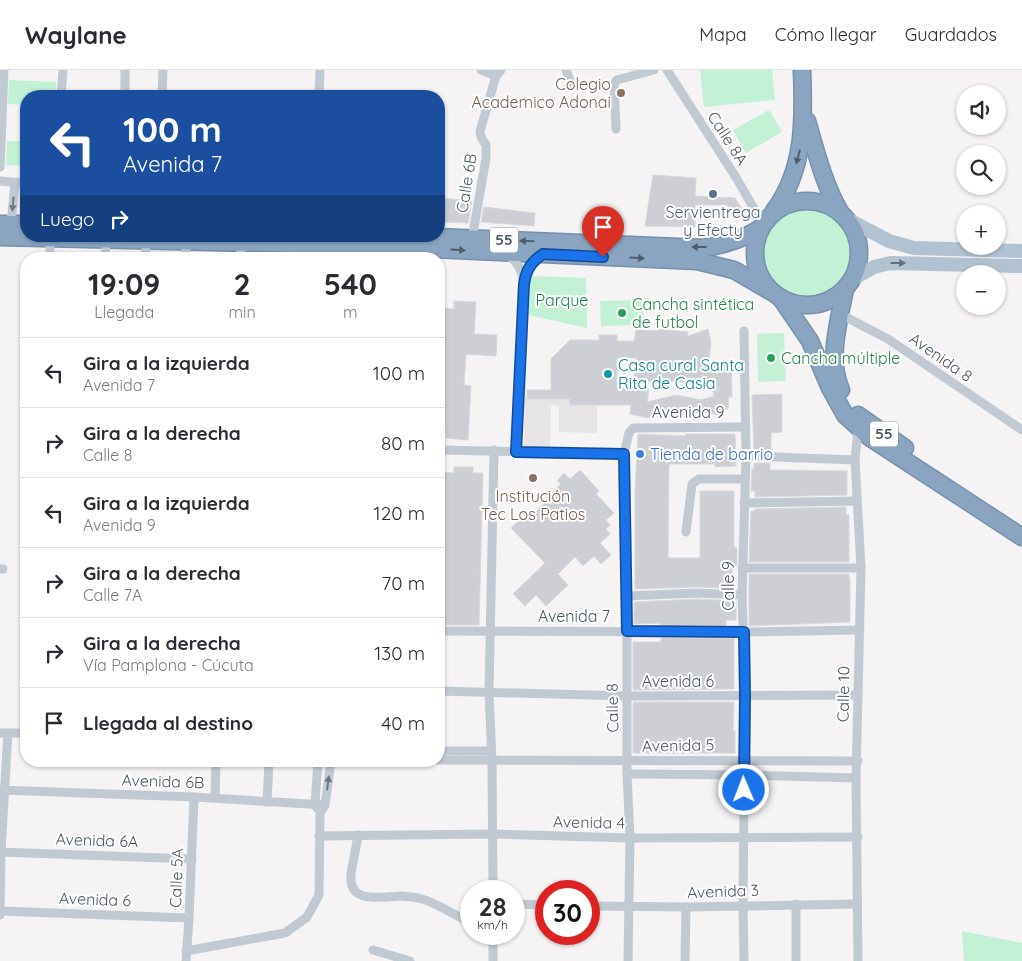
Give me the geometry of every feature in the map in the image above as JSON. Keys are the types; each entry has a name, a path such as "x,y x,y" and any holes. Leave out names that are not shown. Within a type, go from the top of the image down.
{"highway":[{"name":"55","path":"802,70 801,149 789,186 766,222 756,244 755,261 758,272 810,341 837,402 845,415 868,437 1022,537"},
{"name":"55","path":"803,109 820,166 834,203 854,230 860,254 858,267 849,284 840,314 835,341 835,370 842,392 858,415 872,426 1022,524"},
{"name":"55","path":"445,238 704,248 750,235 790,204 800,201 821,203 843,216"},
{"name":"55","path":"192,242 241,251 293,251 350,247 697,261 734,270 776,295 799,305 816,306 837,297 849,284"}],"main road":[{"path":"843,216 889,241 914,248 1022,251"},
{"path":"849,284 874,267 890,263 1022,266"}],"street":[{"path":"0,167 4,70"},
{"path":"61,90 63,70"},
{"path":"125,70 125,90"},
{"path":"162,90 163,70"},
{"path":"319,90 320,70"},
{"path":"481,70 499,73"},
{"path":"566,70 571,83"},
{"path":"616,129 614,84 617,80 654,70"},
{"name":"Calle 8A","path":"667,70 737,178 753,208 766,222"},
{"name":"Calle 6B","path":"472,239 486,158 486,145 480,131 499,73"},
{"path":"0,181 20,183"},
{"path":"9,227 15,183"},
{"path":"503,252 512,257 518,265 523,274 524,284 516,452"},
{"path":"524,284 529,266 543,254"},
{"name":"Avenida 8","path":"840,314 888,338 972,398 1022,430"},
{"name":"Calle 9","path":"744,331 746,427 742,568 745,695 742,905 744,961"},
{"name":"Avenida 9","path":"624,454 629,433 633,428 746,427"},
{"name":"Calle 10","path":"858,428 855,460 861,568 858,761 856,778 858,961"},
{"path":"445,450 624,454"},
{"path":"493,880 492,756 489,692 494,450"},
{"name":"Calle 8","path":"624,454 627,596 627,774 630,838 628,961"},
{"path":"746,456 855,460"},
{"path":"686,532 692,484 695,481 699,479 745,479"},
{"path":"744,503 857,501"},
{"path":"742,568 861,568"},
{"name":"Avenida 7","path":"627,596 698,593 742,595"},
{"name":"Avenida 7","path":"445,631 744,632 860,630"},
{"name":"Avenida 6","path":"445,691 626,696 858,696"},
{"path":"0,915 4,733 20,733"},
{"name":"Avenida 5","path":"445,752 492,756 628,761 858,761"},
{"name":"Avenida 5","path":"445,760 492,756"},
{"path":"215,798 216,767"},
{"path":"267,802 269,767"},
{"path":"186,951 285,933 307,917 319,895 320,813 316,804 318,767"},
{"path":"320,813 325,804 330,767"},
{"name":"Avenida 5","path":"627,774 856,778"},
{"name":"Avenida 6B","path":"3,790 325,804"},
{"name":"Calle 5A","path":"186,961 194,797"},
{"name":"Avenida 4","path":"319,836 493,834 630,838 858,838"},
{"path":"358,835 351,874 355,890 361,895 373,898 402,896 423,899 460,917"},
{"name":"Avenida 6A","path":"1,852 192,859"},
{"path":"796,904 796,961"},
{"name":"Avenida 3","path":"600,906 857,904"},
{"path":"685,961 686,907"},
{"name":"Avenida 6","path":"0,910 189,918"},
{"path":"493,945 493,961"},
{"path":"373,950 410,961"}],"shaded area":[{"path":"525,397 570,398 570,405 597,405 597,433 559,432 559,406 551,405 550,448 524,448"}],"green space":[{"path":"700,70 772,70 775,100 704,107"},
{"path":"9,80 56,82 55,90 20,90 20,105 8,104"},
{"path":"769,110 782,132 746,153 733,130"},
{"path":"7,141 20,141 20,166 6,165"},
{"path":"807,210 824,214 838,223 847,237 851,254 847,271 838,285 824,294 807,298 790,294 776,285 767,271 763,254 767,237 776,223 790,214"},
{"name":"Parque","path":"530,276 586,278 587,328 529,315"},
{"name":"Cancha sintética de futbol","path":"643,300 643,325 601,326 600,301"},
{"name":"Cancha múltiple","path":"784,333 786,381 758,382 757,334"},
{"path":"962,931 1022,943 1022,961 964,961"}],"building":[{"path":"653,175 696,178 695,196 735,198 742,209 728,209 728,205 695,205 695,227 645,226"},
{"path":"445,199 472,201 468,223 445,222"},
{"path":"484,207 535,213 534,226 481,222"},
{"path":"454,301 476,302 474,334 497,335 496,356 466,354 464,385 471,386 468,440 445,438 445,308 454,309"},
{"path":"666,328 667,330 688,332 688,336 708,329 711,343 709,362 731,363 732,397 729,396 728,409 717,410 718,415 699,411 698,414 685,409 648,418 630,414 631,405 570,405 570,399 527,399 527,390 551,390 551,359 570,340 599,340 599,335 617,335 617,341 634,341 636,329 654,331","holes":["617,358 637,358 633,381 690,382 689,378 714,381 714,386 712,386 714,396 701,400 676,395 647,402 649,389 633,386 632,389 617,387"]},
{"path":"782,394 782,432 771,433 771,451 754,450 752,395"},
{"path":"638,434 686,436 686,434 735,434 736,466 715,467 715,464 669,464 668,558 700,558 700,491 734,491 734,547 737,548 737,565 732,566 732,588 635,589 635,493"},
{"path":"754,463 770,463 770,470 847,471 847,495 755,497 755,491 751,491"},
{"path":"454,467 473,467 473,473 483,473 479,625 445,625 445,472 454,473"},
{"path":"580,470 599,491 596,494 614,513 606,520 610,525 606,529 610,534 600,543 611,555 601,564 594,556 583,566 575,557 558,574 568,585 546,606 536,595 525,606 513,594 545,563 511,528 523,517 527,520 548,500 546,498 561,484 557,481 564,473 570,479"},
{"path":"846,507 846,515 849,515 849,562 749,562 751,511 755,511 755,509"},
{"path":"749,574 849,574 850,622 749,626"},
{"path":"697,599 736,601 736,620 726,620 726,626 661,625 660,623 634,624 634,602"},
{"path":"661,638 734,638 734,689 633,690 633,642 661,642"},
{"path":"633,702 734,702 733,731 735,731 735,753 633,753"}],"place":[{"name":"Colegio Academico Adonai","path":"621,93"},
{"name":"Servientrega y Efecty","path":"713,194"},
{"name":"Cancha sintética de futbol","path":"622,313"},
{"name":"Cancha múltiple","path":"771,358"},
{"name":"Casa cural Santa Rita de Casia","path":"608,374"},
{"name":"Tienda de barrio","path":"640,454"},
{"name":"Institución Tec Los Patios","path":"533,478"}],"route":[{"path":"603,257 543,254 529,266 524,284 516,452 624,454 627,631 744,632 744,790"}]}
